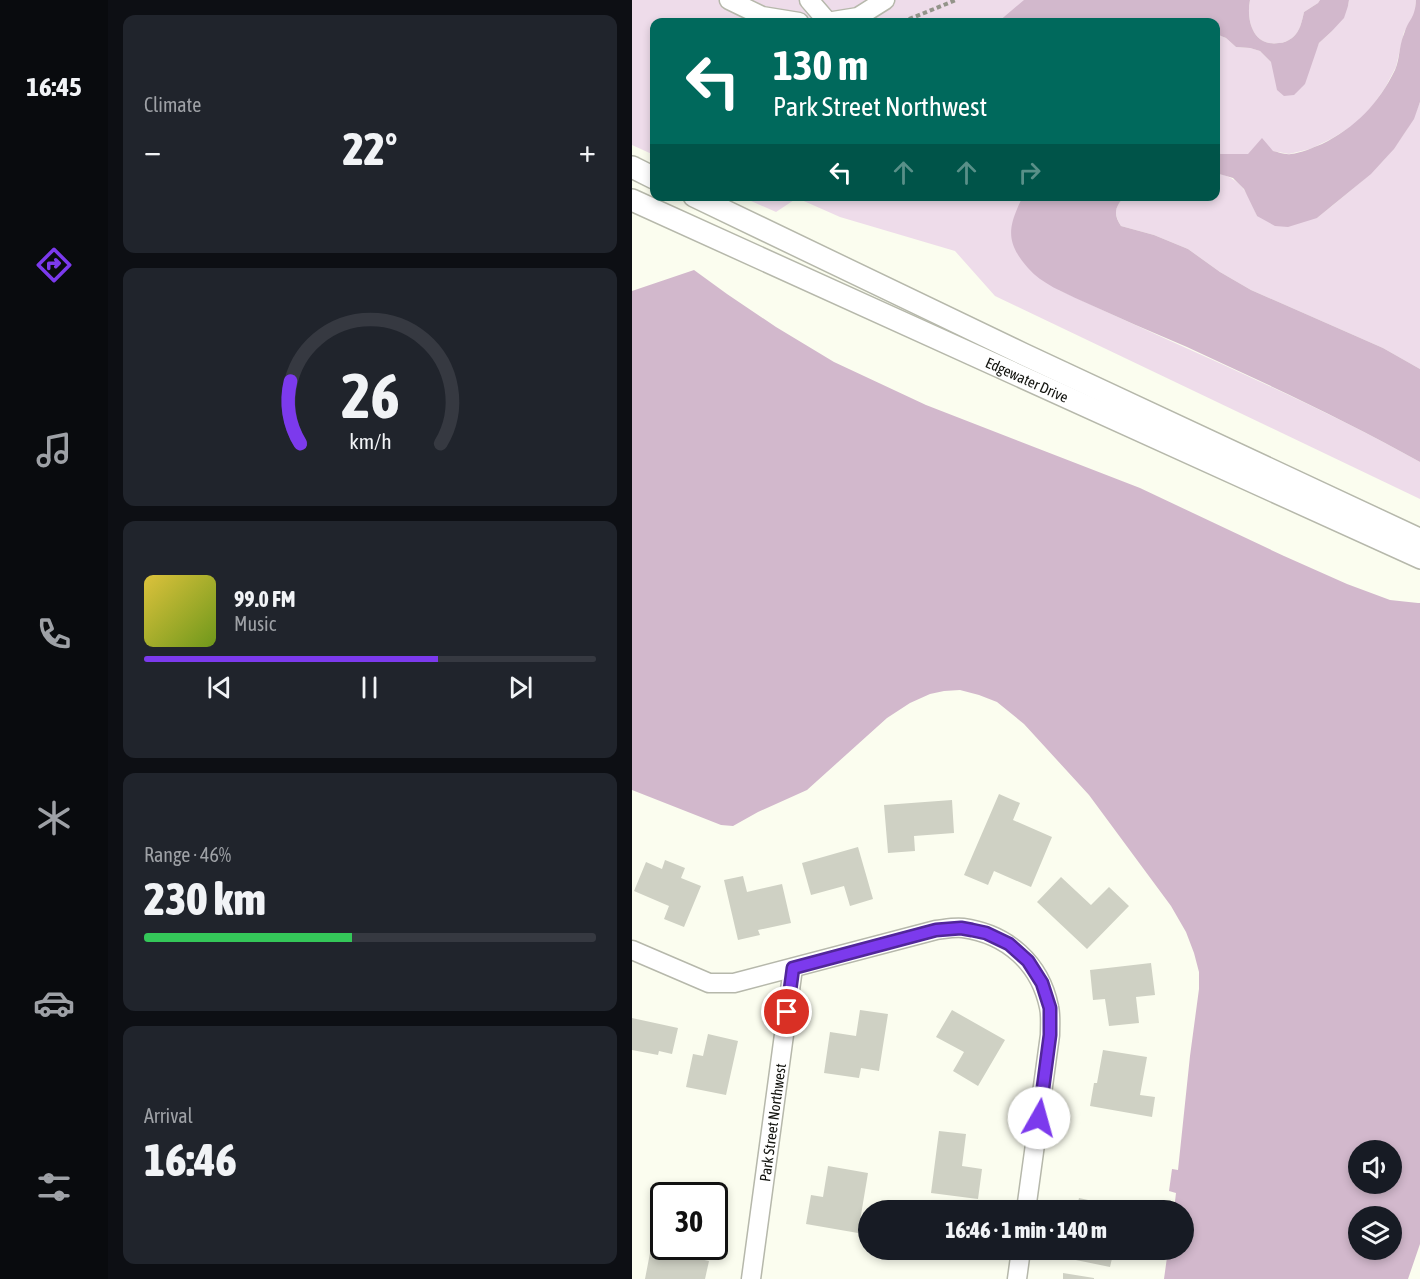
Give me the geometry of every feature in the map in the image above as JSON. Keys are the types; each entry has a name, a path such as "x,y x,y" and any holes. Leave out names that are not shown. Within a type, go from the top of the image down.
{"street":[{"path":"729,0 762,16 774,18"},
{"path":"809,0 824,18"},
{"path":"852,18 858,17 885,0"},
{"path":"632,167 650,176"},
{"name":"Edgewater Drive","path":"632,200 1419,551"},
{"name":"Edgewater Drive","path":"704,201 1023,354 1419,551"},
{"path":"632,950 709,983 734,983 936,930 961,928 986,933 1009,944 1028,961 1042,983 1050,1008 1050,1035 1027,1200"},
{"name":"Park Street Northwest","path":"751,1279 793,968"},
{"path":"1017,1279 1020,1260"}],"path":[{"path":"912,18 956,0"}],"shaded area":[{"path":"632,0 1075,0 1050,18 650,18 650,153 632,145"},
{"path":"1024,0 1250,0 1249,16 1257,36 1270,43 1282,43 1295,36 1304,12 1320,0 1349,0 1344,18 1319,43 1305,84 1294,95 1284,96 1277,90 1271,62 1260,51 1236,47 1220,36 1220,18 1003,18"},
{"path":"1250,0 1320,0 1304,12 1295,36 1282,43 1270,43 1263,41 1253,31 1249,16"},
{"path":"1349,0 1416,0 1415,15 1404,32 1396,67 1373,105 1357,123 1310,149 1289,154 1273,151 1220,154 1220,36 1236,47 1260,51 1271,62 1311,62 1319,43 1331,32 1348,6"},
{"path":"1416,0 1421,0 1420,102 1414,119 1394,149 1371,174 1317,218 1288,227 1275,226 1257,216 1244,189 1233,178 1220,174 1220,154 1248,154 1262,138 1273,151 1286,154 1295,153 1322,144 1345,130 1374,104 1389,82 1397,66 1402,38"},
{"path":"1420,102 1420,369 1383,348 1251,290 1220,272 1188,249 1154,235 1121,226 1116,214 1121,201 1220,201 1220,174 1238,183 1250,200 1257,216 1317,218 1377,167 1402,138"},
{"path":"751,201 792,201 776,212"},
{"path":"804,201 1023,201 1059,290 1287,394 1420,462 1420,499 995,296 955,251 840,217"},
{"path":"1020,201 1121,201 1116,211 1121,226 1154,235 1188,249 1220,272 1251,290 1383,348 1420,369 1420,462 1275,388 1046,283 1028,268 1015,250 1011,234"},
{"path":"694,270 776,327 834,362 926,405 1140,488 1347,584 1390,600 1420,603 1421,1241 1408,1279 1164,1279 1167,1260 1194,1260 1194,1200 1175,1200 1176,1193 1169,1191 1172,1169 1178,1170 1199,989 1199,972 1194,953 1186,932 1171,906 1089,795 1024,724 997,702 960,690 930,694 910,703 887,718 807,790 733,826 721,825 632,790 632,291"}],"building":[{"path":"999,794 1020,803 1013,820 1052,837 1031,887 994,871 988,885 964,875"},
{"path":"952,800 954,833 914,836 915,851 888,853 884,805"},
{"path":"858,847 873,899 850,906 844,886 811,895 802,863"},
{"path":"665,860 685,868 681,878 701,886 684,927 664,919 669,906 634,891 646,862 662,869"},
{"path":"743,876 747,892 782,884 791,923 758,930 760,935 738,940 724,880"},
{"path":"1061,877 1091,905 1109,887 1129,906 1087,949 1037,902"},
{"path":"1151,963 1155,995 1136,997 1139,1023 1109,1026 1105,999 1093,1000 1090,970"},
{"path":"860,1010 888,1014 879,1071 861,1068 859,1078 824,1073 830,1032 856,1036"},
{"path":"952,1010 1005,1040 978,1086 953,1071 964,1052 936,1037"},
{"path":"632,1018 678,1028 672,1054 659,1051 658,1055 632,1050"},
{"path":"708,1034 738,1041 726,1095 686,1087 693,1054 703,1056"},
{"path":"1103,1050 1147,1057 1140,1095 1155,1097 1152,1117 1090,1106"},
{"path":"939,1131 966,1134 962,1166 982,1169 978,1199 931,1193"},
{"path":"828,1166 868,1173 864,1200 858,1200 858,1233 806,1224 811,1195 823,1197"},
{"path":"650,1253 650,1260 709,1261 705,1279 645,1279"},
{"path":"1076,1260 1112,1260 1110,1267"},
{"path":"1063,1273 1094,1278 1094,1279 1063,1279"}],"route":[{"path":"787,1012 793,968 936,930 961,928 986,933 1009,944 1028,961 1042,983 1050,1008 1050,1035 1039,1118"}]}
